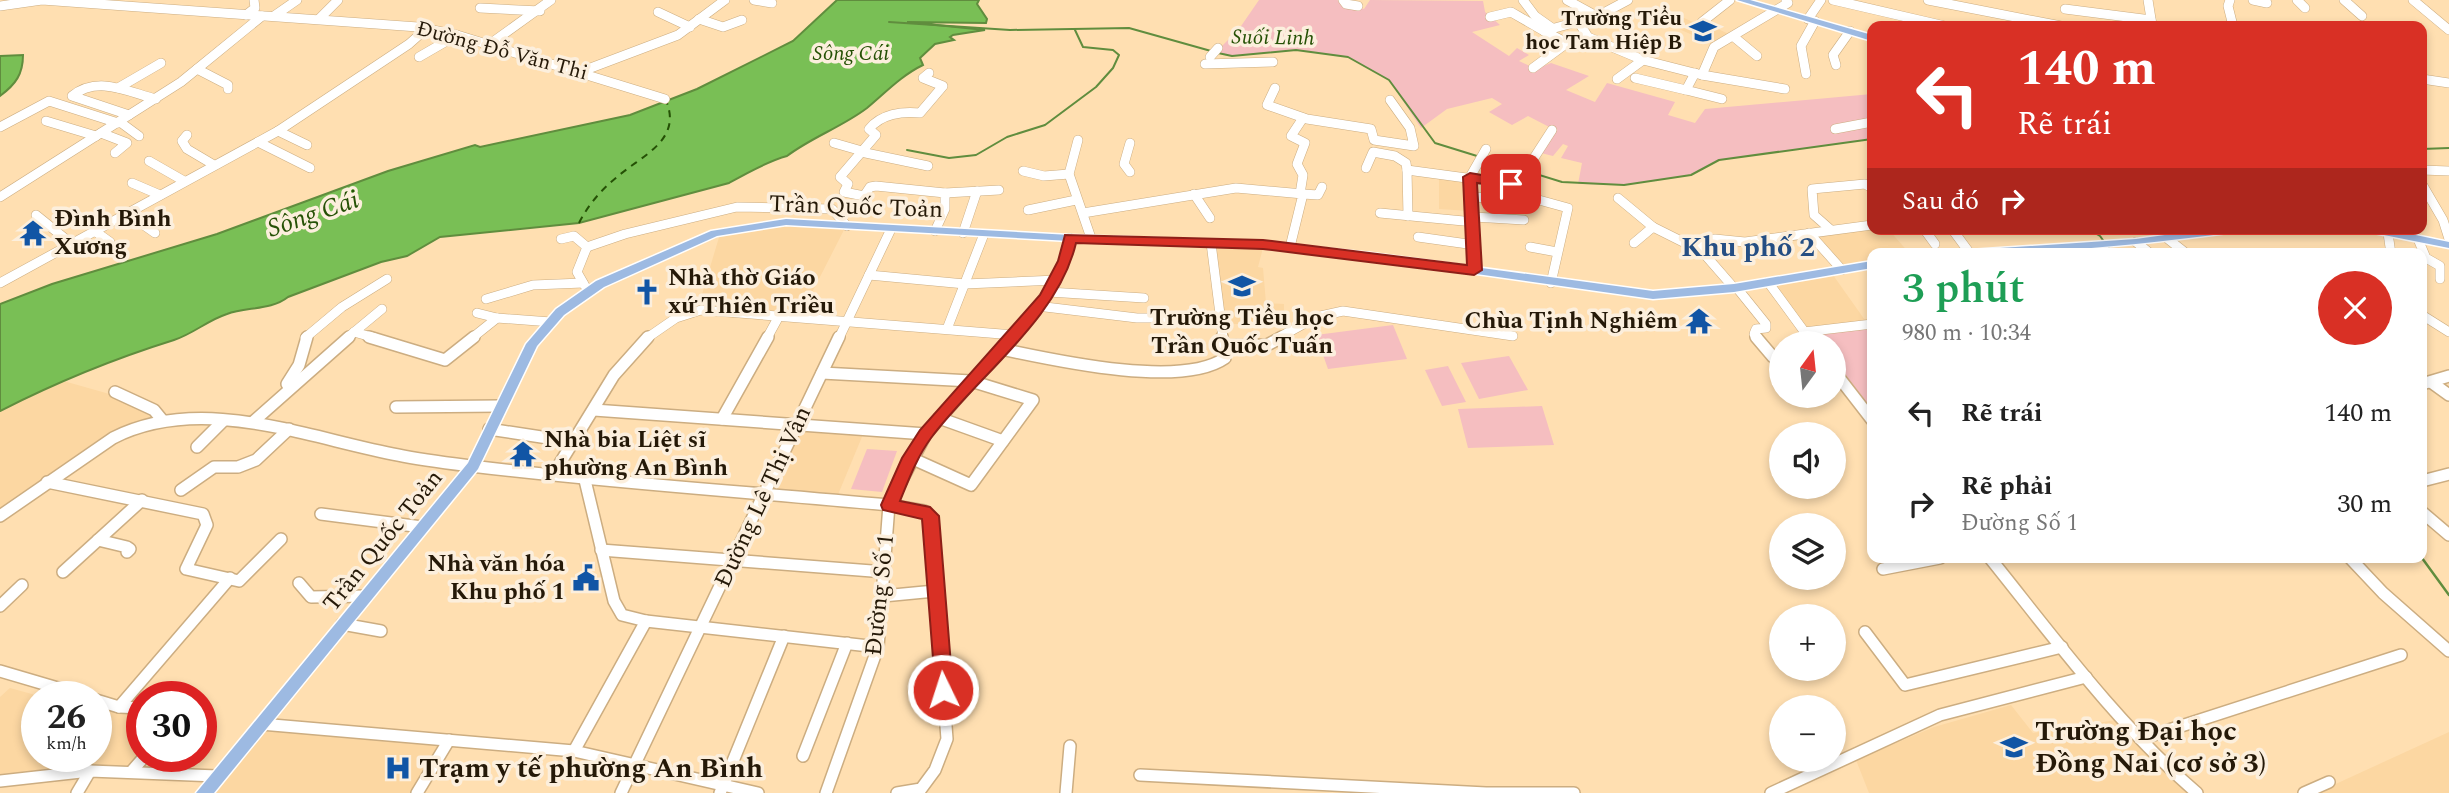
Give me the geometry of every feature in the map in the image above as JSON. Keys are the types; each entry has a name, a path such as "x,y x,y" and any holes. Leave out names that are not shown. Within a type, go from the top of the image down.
{"main road":[{"path":"1741,0 1867,36"},
{"name":"Trần Quốc Toản","path":"204,793 472,466 532,344 551,322 585,287 674,248 735,227 844,220 891,229 1290,247 1653,295 1735,288 1768,282"},
{"path":"2090,248 2195,235"},
{"path":"2398,235 2449,245"},
{"path":"1768,282 1867,266"}],"street":[{"name":"Đường Đỗ Văn Thi","path":"0,6 42,0 63,1 427,28 490,44 665,99"},
{"path":"246,15 255,9 254,0"},
{"path":"274,16 297,0"},
{"path":"318,19 338,0"},
{"path":"490,44 540,11 551,0"},
{"path":"580,72 632,50 678,35 725,0"},
{"path":"754,0 772,3"},
{"path":"1343,0 1346,4 1358,6"},
{"path":"1523,0 1548,30"},
{"path":"1567,0 1598,17"},
{"path":"1548,30 1598,17 1628,0"},
{"path":"1702,22 1730,0"},
{"path":"1686,90 1699,74 1714,47 1788,3 1786,0"},
{"path":"1806,74 1799,45 1821,0"},
{"path":"1833,0 1927,21 1931,1 2034,21"},
{"path":"2061,21 2067,0"},
{"path":"2148,0 2152,21"},
{"path":"2230,0 2228,6 2232,21"},
{"path":"2253,0 2267,3"},
{"path":"2297,0 2305,8"},
{"path":"2344,0 2362,16"},
{"path":"2413,0 2449,30"},
{"path":"480,8 540,11"},
{"path":"2065,9 2142,21"},
{"path":"658,12 690,27"},
{"path":"1490,17 1511,12 1548,30 1567,43 1533,68"},
{"path":"2105,14 2106,21"},
{"path":"0,197 156,99 262,16"},
{"path":"699,19 723,27 742,20"},
{"path":"2437,20 2449,20"},
{"path":"1578,21 1588,37 1643,60 1699,74 1785,89"},
{"path":"0,283 278,131 409,44 427,28"},
{"path":"1836,65 1833,55 1850,31"},
{"path":"419,57 441,41 457,35"},
{"path":"1734,37 1757,56"},
{"path":"1218,48 1208,60 1223,68 1244,61 1273,62"},
{"path":"1617,79 1643,60"},
{"path":"118,88 161,63"},
{"path":"197,69 218,78 228,85 228,89"},
{"path":"929,73 923,78 943,86 920,113 900,111 873,124 869,129 876,132 876,135 840,177 848,183 846,194 864,196 870,187 876,186 945,193 999,190"},
{"path":"1635,78 1722,99"},
{"path":"2427,80 2449,83"},
{"path":"130,115 72,96 89,86 105,85 156,99"},
{"path":"1275,88 1267,106 1303,118 1364,127 1373,130 1374,140 1414,146 1415,140 1390,100"},
{"path":"0,127 49,101 119,122 139,136"},
{"path":"1340,124 1345,113"},
{"path":"1290,247 1302,194 1303,175 1297,164 1305,143 1291,136 1303,118"},
{"path":"46,121 127,143 115,153"},
{"path":"1835,129 1867,123"},
{"path":"1360,138 1364,127"},
{"path":"1532,161 1552,130"},
{"path":"278,131 307,145"},
{"path":"187,135 182,141 187,149 214,165"},
{"path":"1078,140 1069,174 1091,238"},
{"path":"258,142 310,168"},
{"path":"834,143 928,166"},
{"path":"1129,172 1124,164 1130,143"},
{"path":"1387,154 1389,143"},
{"path":"1366,168 1371,152 1387,154 1404,161 1407,170 1408,216"},
{"path":"1474,270 1474,219 1470,177 1482,155"},
{"path":"149,161 184,181"},
{"path":"1407,170 1518,186 1525,190 1528,197"},
{"path":"2427,170 2449,172"},
{"path":"1023,171 1044,176 1069,174"},
{"path":"132,183 160,195"},
{"path":"1831,230 1814,215 1812,189 1867,185"},
{"path":"1083,213 1236,188 1318,195 1322,187"},
{"path":"963,233 977,191"},
{"path":"935,231 945,209 945,193"},
{"path":"2427,193 2443,220 2449,239"},
{"path":"1194,194 1210,218"},
{"path":"585,287 576,272 587,247 625,234 737,207 832,209 844,220 853,196"},
{"path":"1472,197 1527,200 1528,197"},
{"path":"1528,197 1567,208 1551,283"},
{"path":"1618,198 1653,227 1675,240 1715,239 1745,242 1867,226"},
{"path":"1028,210 1076,200"},
{"path":"128,214 155,233"},
{"path":"1380,214 1524,220"},
{"path":"36,215 73,245"},
{"path":"1634,243 1651,232 1653,227"},
{"name":"Đường Lê Thị Vân","path":"621,793 891,229"},
{"path":"96,232 110,242"},
{"path":"1809,233 1842,270"},
{"path":"947,329 984,234"},
{"path":"1928,235 1935,244"},
{"path":"561,239 574,236 587,247"},
{"path":"1418,237 1475,245"},
{"name":"Đường Số 1","path":"826,793 878,647 890,505 911,458 926,434 1049,292 1057,280 1070,238"},
{"path":"2168,239 2179,248"},
{"path":"2418,239 2422,248"},
{"path":"1693,241 1766,324 1766,328 1756,329 1754,334 1769,352"},
{"path":"2136,242 2144,248"},
{"path":"1001,349 1062,361 1203,370 1225,358 1211,243"},
{"path":"1530,247 1557,252"},
{"path":"2427,259 2441,266 2440,279"},
{"path":"869,275 965,284 1057,280"},
{"path":"277,398 299,365 305,338 342,307 387,279"},
{"path":"1768,282 1803,331"},
{"path":"486,299 530,285 585,287"},
{"path":"1049,292 1144,298"},
{"path":"1037,306 1136,318 1220,318"},
{"path":"254,421 277,398 382,309"},
{"path":"554,473 632,353 670,319 701,310 1014,334"},
{"path":"1223,346 1267,345 1316,317 1343,312 1513,336"},
{"path":"477,313 497,318 551,322"},
{"path":"722,419 779,316"},
{"path":"354,332 445,360 497,318"},
{"path":"2427,319 2449,332"},
{"path":"1812,331 1867,325"},
{"path":"822,373 971,381 1033,400 971,485 911,458"},
{"path":"2427,383 2449,376"},
{"path":"2427,384 2449,395"},
{"path":"1846,386 1867,414"},
{"path":"115,392 154,410 163,421"},
{"path":"396,407 500,405"},
{"path":"594,410 926,434"},
{"path":"939,418 1003,441"},
{"path":"0,516 122,434 163,421 254,421 398,455 472,466 890,505 924,511 930,516 947,739 935,770 921,789 897,793"},
{"path":"197,447 223,421"},
{"path":"181,490 214,467 235,470 251,463 289,429"},
{"path":"489,429 574,442"},
{"path":"2427,480 2449,474"},
{"path":"584,476 614,601 622,615 646,621 878,647"},
{"path":"47,482 203,514 207,525 186,569 239,581 281,539"},
{"path":"63,572 142,500"},
{"path":"321,514 422,527"},
{"path":"2427,516 2448,533"},
{"path":"98,540 128,547 130,549 127,552"},
{"path":"601,550 885,572"},
{"path":"1883,569 1914,563"},
{"path":"1994,563 2086,677 2141,739 2197,793"},
{"path":"2355,563 2383,593 2449,651"},
{"path":"119,707 230,578"},
{"path":"299,583 311,597 367,596"},
{"path":"0,606 22,585"},
{"path":"883,596 935,591"},
{"path":"574,751 646,621"},
{"path":"342,624 381,631"},
{"path":"1864,632 1905,685 2062,647"},
{"path":"722,789 784,636"},
{"path":"803,756 848,643"},
{"path":"2141,739 2401,655"},
{"path":"0,671 34,681"},
{"path":"1771,793 1940,715 2086,677"},
{"path":"112,705 126,707"},
{"path":"261,724 574,751 722,789 758,793"},
{"path":"417,793 449,740"},
{"path":"1066,793 1069,746"},
{"path":"0,781 81,772"},
{"path":"77,793 89,772"},
{"path":"131,772 217,776"},
{"path":"1140,775 1486,793 1574,793"},
{"path":"2304,793 2329,782"}],"shaded area":[{"path":"1259,0 1337,0 1364,9 1370,0 1483,1 1485,12 1500,25 1472,32 1509,56 1517,48 1529,55 1519,61 1536,69 1551,63 1589,76 1566,90 1595,102 1607,83 1675,102 1668,115 1695,123 1705,109 1867,94 1867,140 1719,160 1691,175 1652,181 1624,185 1578,184 1582,163 1561,158 1568,146 1563,144 1553,156 1541,153 1555,130 1528,116 1512,125 1489,112 1502,104 1492,98 1447,109 1421,128 1389,80 1348,57 1296,50 1232,56 1216,52 1239,29"},
{"name":"Trường Tiểu học Tam Hiệp B","path":"1665,9 1695,23 1699,20 1733,36 1715,45 1652,17"},
{"path":"1439,175 1467,179 1470,211 1439,209"},
{"path":"785,225 845,228 800,316 692,309 702,294 720,234"},
{"path":"1867,230 1867,235 1893,235 1905,248 1867,248 1867,262 1842,267 1813,234"},
{"name":"Trường Tiểu học Trần Quốc Tuấn","path":"1214,246 1263,248 1258,267 1263,268 1266,303 1284,304 1284,324 1224,324"},
{"path":"1833,275 1867,323 1806,330 1775,285"},
{"path":"1393,325 1407,359 1328,369 1316,335"},
{"path":"1867,328 1865,404 1846,380 1846,331 1837,331"},
{"path":"1509,356 1528,390 1479,399 1461,363"},
{"path":"1448,366 1466,402 1442,406 1425,370"},
{"path":"60,380 113,395 144,409 157,420 148,421 0,514 0,411"},
{"path":"1542,406 1554,445 1468,448 1458,409"},
{"path":"799,427 864,432 837,497 769,491"},
{"path":"867,449 897,451 882,492 851,489"},
{"path":"10,688 21,691 21,772 73,772 0,777 0,697"},
{"name":"Trường Đại học Đồng Nai (cơ sở 3)","path":"2011,705 2033,733 2116,720 2164,772 2189,793 1869,793 1856,760 1934,727"},
{"path":"112,707 126,709 126,768 112,769"},
{"path":"264,728 443,743 413,793 211,793"},
{"path":"2449,732 2449,793 2316,793"}],"water":[{"name":"Sông Cái","path":"837,0 979,0 977,4 987,19 986,23 907,22 985,30 953,35 950,37 954,40 935,44 920,58 923,65 901,79 857,115 787,156 729,183 579,223 440,237 407,256 381,262 274,304 220,317 181,337 86,372 0,411 0,304 52,284 217,234 388,171 475,145 480,147 630,115 697,89 793,41"},
{"path":"23,55 18,78 0,96 0,56"}],"waterway":[{"name":"Suối Linh","path":"889,22 1010,30 1129,28 1211,51"},
{"path":"907,150 949,158 976,155 1007,137 1045,125 1096,87 1113,68 1119,55 1113,50 1083,47 1075,30"},
{"name":"Suối Linh","path":"1218,53 1232,56 1296,50 1348,57 1389,80 1435,143 1477,156"},
{"name":"Suối Linh","path":"1484,158 1562,182 1624,185 1691,175 1719,160 1867,140"},
{"name":"Suối Linh","path":"2427,149 2449,148"},
{"path":"2098,235 2109,248"},
{"path":"2426,563 2449,595"}],"ferry route":[{"path":"579,223 606,187 664,138 670,116 667,103"}],"place":[{"name":"Trường Tiểu học Tam Hiệp B","path":"1703,31"},
{"name":"Đình Bình Xương","path":"33,233"},
{"name":"Trường Tiểu học Trần Quốc Tuấn","path":"1242,286"},
{"name":"Nhà thờ Giáo xứ Thiên Triều","path":"647,292"},
{"name":"Chùa Tịnh Nghiêm","path":"1699,321"},
{"name":"Nhà bia Liệt sĩ phường An Bình","path":"523,454"},
{"name":"Nhà văn hóa Khu phố 1","path":"586,578"},
{"name":"Trường Đại học Đồng Nai (cơ sở 3)","path":"2014,747"},
{"name":"Trạm y tế phường An Bình","path":"398,768"}],"district":[{"name":"Khu phố 2","path":"1748,247"}],"route":[{"path":"943,690 930,516 924,511 890,505 911,458 926,434 1046,297 1065,261 1070,238 1263,245 1474,270 1470,177 1511,184"}]}
